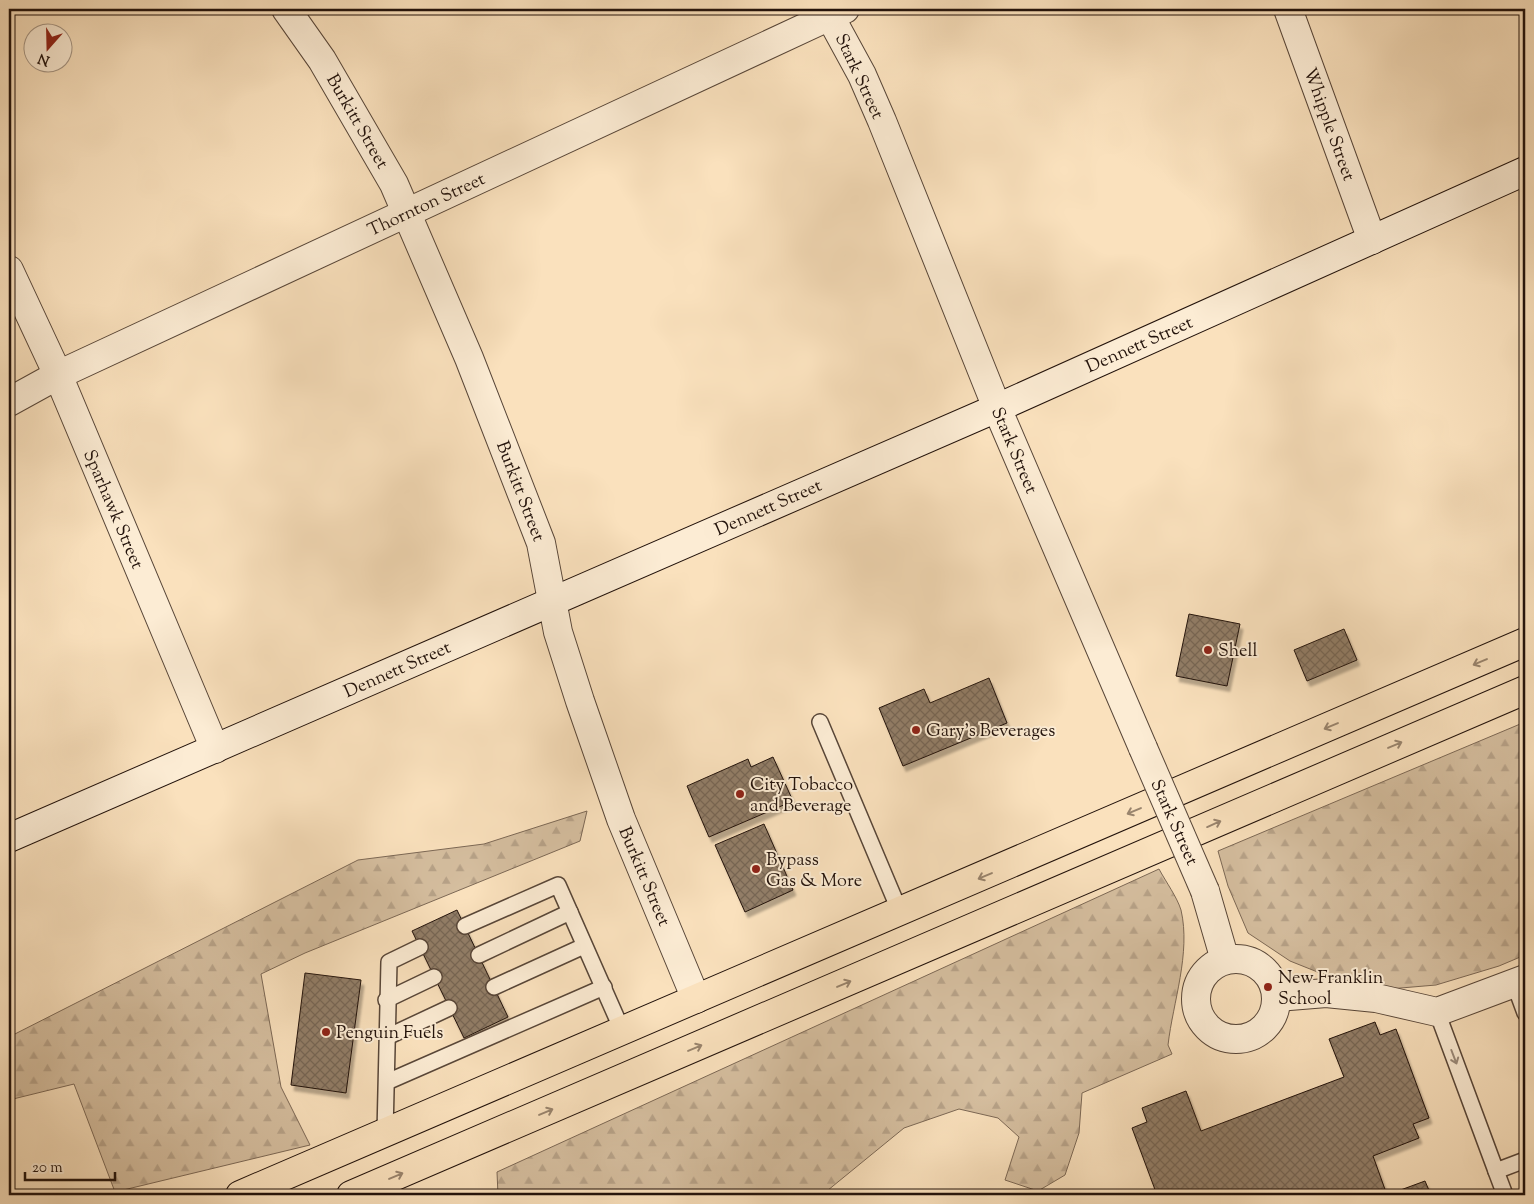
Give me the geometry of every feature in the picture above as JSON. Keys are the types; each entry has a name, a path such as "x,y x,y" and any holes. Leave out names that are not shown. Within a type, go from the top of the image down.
{"main road":[{"path":"240,1195 1525,642"},
{"path":"351,1195 1525,690"}],"street":[{"name":"Burkitt Street","path":"286,9 336,84 394,184 408,212 469,358 541,543 558,632 621,819 696,999"},
{"name":"Whipple Street","path":"1288,9 1372,240"},
{"name":"Thornton Street","path":"9,402 58,375 834,11"},
{"name":"Stark Street","path":"834,11 882,121 997,408 1205,891 1225,960"},
{"name":"Dennett Street","path":"9,838 552,600 997,408 1525,171"},
{"name":"Sparhawk Street","path":"9,270 58,375 215,749"},
{"path":"1244,959 1265,970 1274,984 1277,997 1276,1006 1270,1021 1259,1032 1246,1038 1232,1039 1216,1034 1200,1017 1197,1006 1197,992 1200,980 1207,972 1225,960 1244,959"},
{"path":"1277,997 1326,993 1376,998 1437,1012 1519,981"}],"lane":[{"path":"820,722 900,912"},
{"path":"465,926 558,885 622,1030"},
{"path":"479,955 570,912"},
{"path":"494,987 584,946"},
{"path":"385,1133 387,1082 386,1000 389,962 420,947"},
{"path":"386,1000 434,977"},
{"path":"1519,981 1525,1013"},
{"path":"387,1082 604,987"},
{"path":"387,1037 449,1008"},
{"path":"1437,1012 1505,1195"},
{"path":"1496,1171 1525,1160"}],"green space":[{"path":"1525,722 1525,955 1499,966 1436,985 1389,989 1345,983 1290,961 1248,933 1228,886 1218,851"},
{"path":"587,811 580,841 305,953 261,974 281,1087 310,1145 115,1192 74,1084 9,1100 9,1037 358,860 484,844"},
{"path":"1159,869 1179,905 1184,926 1183,960 1168,1045 1172,1054 1082,1093 1079,1133 1065,1175 1038,1191 1005,1180 1019,1137 998,1118 959,1109 904,1128 822,1195 498,1195 497,1172"}],"building":[{"name":"Shell","path":"1189,614 1240,624 1227,686 1176,676"},
{"path":"1344,629 1357,660 1307,681 1294,650"},
{"path":"989,678 1007,723 903,766 879,708 924,689 930,703"},
{"name":"City Tobacco and Beverage","path":"773,757 793,801 709,837 687,786 748,759 751,767"},
{"path":"764,824 793,890 745,912 715,845"},
{"path":"457,910 508,1017 464,1038 412,931"},
{"name":"Penguin Fuels","path":"305,973 361,980 346,1093 291,1085"},
{"path":"1375,1022 1380,1035 1396,1029 1429,1118 1413,1124 1419,1138 1373,1156 1387,1195 1157,1195 1132,1128 1147,1122 1142,1108 1186,1091 1201,1131 1344,1077 1329,1039"},
{"path":"1425,1181 1431,1195 1387,1195"}],"place":[{"name":"Shell","path":"1208,650"},
{"name":"Gary's Beverages","path":"916,730"},
{"name":"City Tobacco and Beverage","path":"740,794"},
{"name":"Bypass Gas & More","path":"756,869"},
{"name":"New Franklin School","path":"1268,987"},
{"name":"Penguin Fuels","path":"326,1032"}]}
